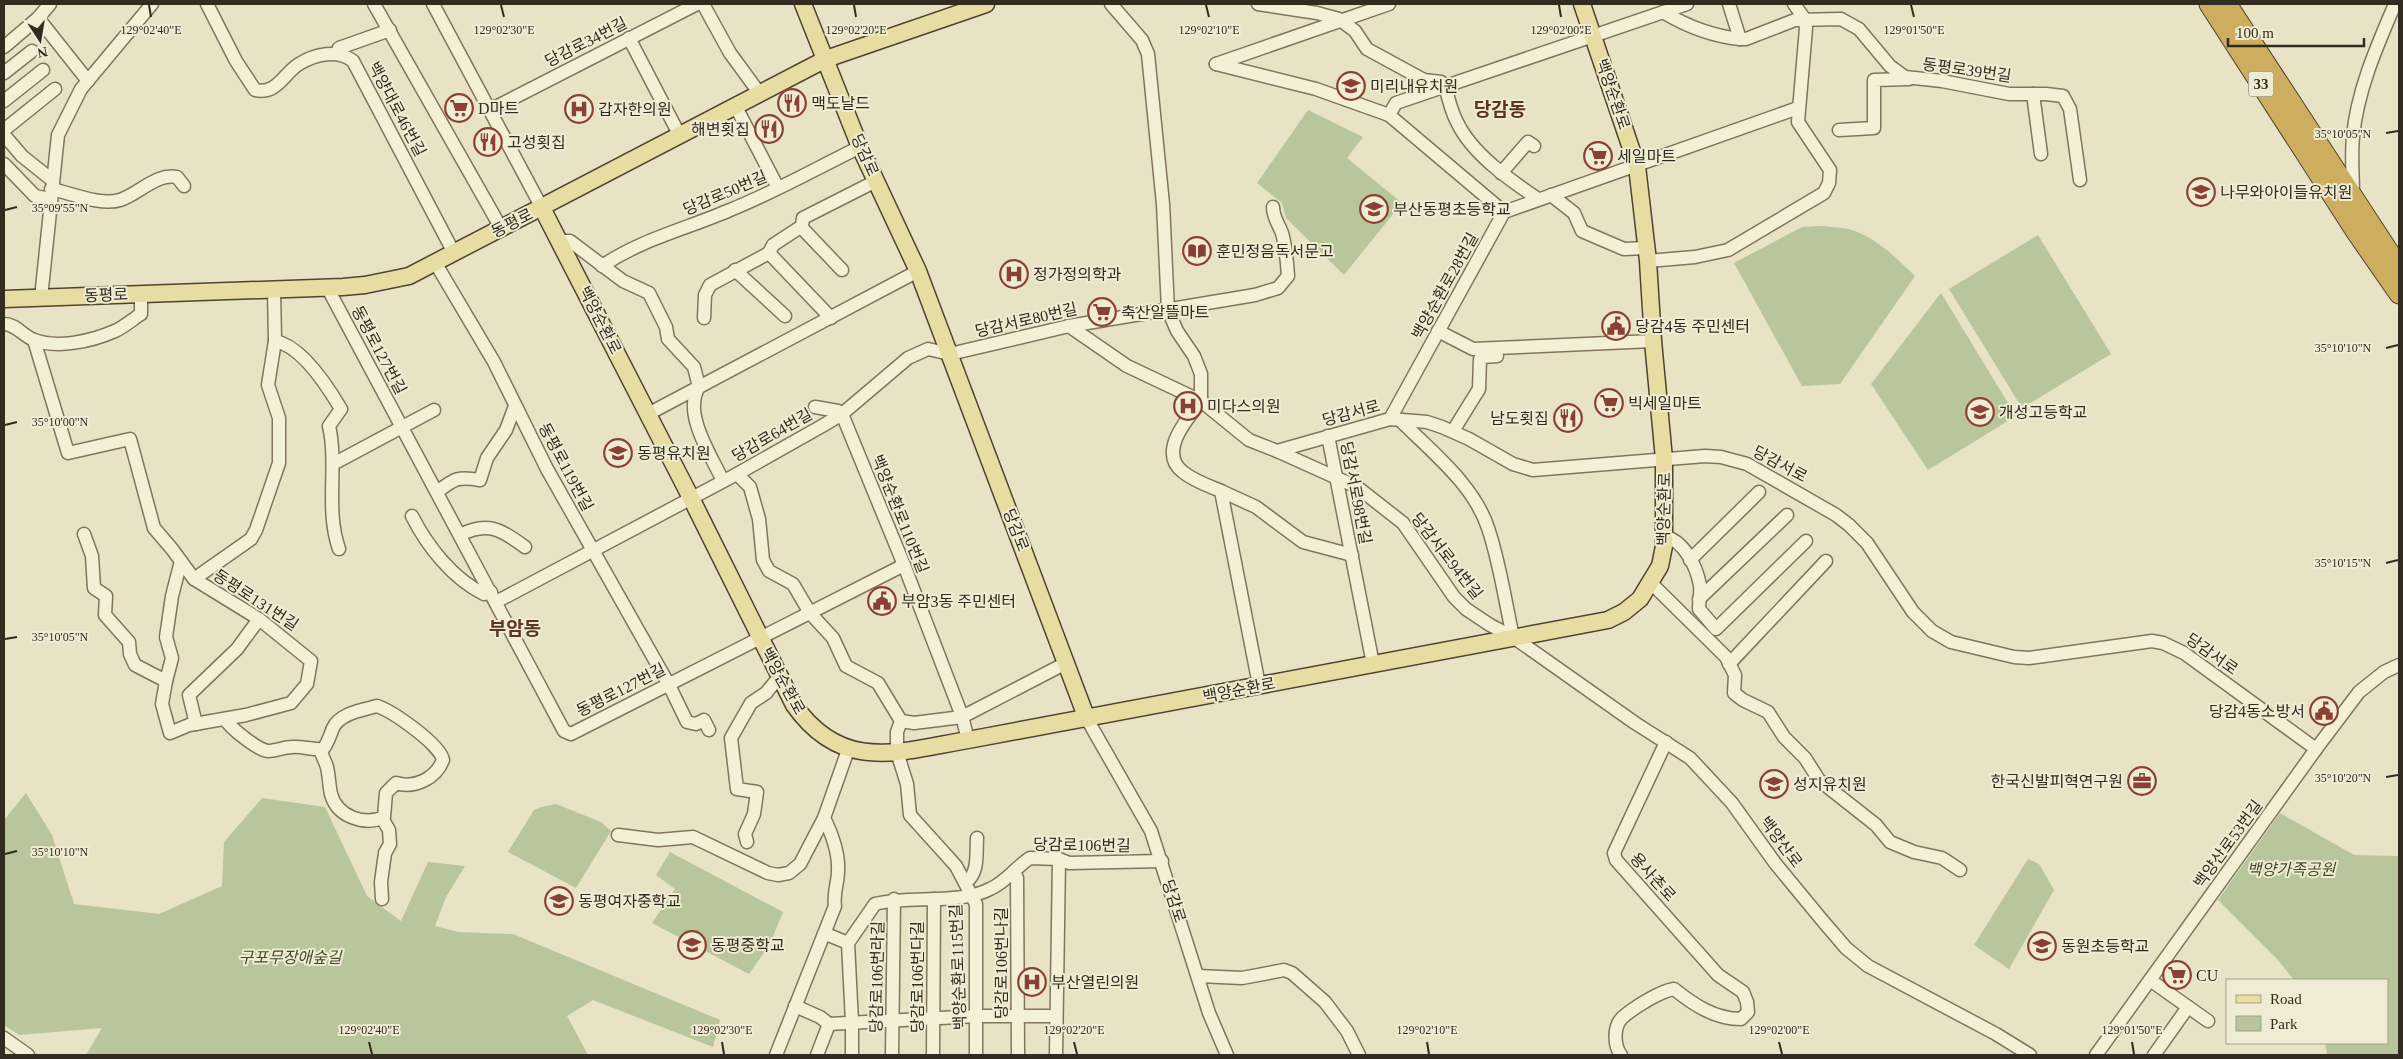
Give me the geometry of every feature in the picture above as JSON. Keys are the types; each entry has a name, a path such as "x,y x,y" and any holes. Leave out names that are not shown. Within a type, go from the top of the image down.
{"highway":[{"name":"33","path":"2209,4 2320,159 2353,196 2396,277"},
{"name":"33","path":"2227,4 2320,159 2396,277"}],"main road":[{"name":"당감로","path":"803,4 860,147 918,271 1087,719"},
{"name":"동평로","path":"4,299 327,288 365,285 409,276 436,264 501,228 826,59 986,4"},
{"name":"백양순환로","path":"542,208 691,498 794,705 808,723 829,740 848,750 877,753 896,752 968,740 1513,637 1616,616 1640,599 1651,583 1664,556 1664,459 1652,341 1647,254 1637,166 1582,4"}],"street":[{"path":"4,47 38,18 50,4"},
{"path":"41,298 58,135 70,108 88,81 152,4"},
{"path":"207,4 236,61 255,90 261,92 271,89 298,65 317,57 337,53 340,48 390,30"},
{"path":"374,4 501,228"},
{"path":"433,4 542,208"},
{"name":"당감로34번길","path":"490,110 697,4"},
{"path":"703,4 730,53 760,94"},
{"path":"1110,4 1142,40 1148,54 1163,204 1168,310 1177,332 1194,356 1201,374 1201,400"},
{"path":"1258,4 1317,13 1341,21 1355,31 1367,49 1424,80 1441,82 1445,85 1457,124 1470,141 1501,173 1538,200"},
{"path":"1389,4 1216,64 1316,89 1389,115 1504,212 1798,108"},
{"path":"1389,115 1396,103 1687,4"},
{"path":"1662,12 1684,26 1704,33 1740,39 1729,4"},
{"path":"1550,195 1574,213 1582,231 1624,249 1647,254 1695,257 1728,250 1824,192 1829,183 1830,170 1798,122 1806,28 1804,18 1794,4"},
{"path":"2353,196 2353,138 2356,117 2374,55 2395,4"},
{"path":"38,18 88,81"},
{"name":"동평로39번길","path":"1740,39 1804,18 1841,19 1854,24 1890,66 1905,77 1942,81 2009,94 2056,94 2063,96 2070,109 2080,180"},
{"path":"629,38 680,136"},
{"path":"4,73 32,51"},
{"name":"백양대로46번길","path":"337,53 345,55 353,61 454,253"},
{"path":"4,101 43,70"},
{"path":"1839,130 1874,128 1874,80 1914,79"},
{"path":"4,130 54,89"},
{"path":"2033,94 2041,154"},
{"path":"736,107 778,188"},
{"path":"4,135 51,189 103,201 119,200 164,177 177,177 184,186"},
{"path":"1501,173 1528,142 1534,146"},
{"name":"당감로50번길","path":"602,266 640,244 692,226 778,188 860,147"},
{"path":"4,164 35,196 51,189"},
{"path":"704,318 705,295 710,285 769,253 773,245 801,227 803,218 876,181"},
{"path":"1168,310 1254,295 1278,288 1283,284 1288,276 1287,256 1281,232 1274,216 1273,207"},
{"name":"백양순환로28번길","path":"1395,420 1438,331 1504,212"},
{"path":"801,227 842,270"},
{"path":"559,241 570,241 623,281 649,293 666,327 668,338 694,367 699,387 695,393 694,410 697,426 723,481"},
{"path":"769,253 831,318"},
{"name":"동평로119번길","path":"436,264 494,362 547,469 688,722 696,724 704,720 709,730"},
{"path":"735,270 785,316"},
{"path":"648,414 918,271"},
{"name":"동평로127번길","path":"327,288 564,731 571,734 904,565"},
{"path":"194,579 251,539 256,530 279,463 279,418 268,385 275,342 274,290"},
{"path":"4,324 10,324 34,340 60,344 87,339 115,331 141,314 142,294"},
{"name":"당감서로80번길","path":"950,354 1069,326 1168,310"},
{"path":"1069,326 1127,366 1201,400 1250,440 1277,452"},
{"path":"1438,331 1473,349 1652,341"},
{"name":"동평로131번길","path":"34,340 68,453 130,439 154,528 194,579 260,619 310,661 307,684 291,703 276,708 196,724 170,733 162,704 166,681"},
{"path":"275,342 285,343 316,372 341,410 329,426 333,464 331,475 332,528 339,549"},
{"name":"당감로64번길","path":"493,597 593,549 738,474 842,414 914,354 928,349 950,354"},
{"path":"1454,431 1480,389 1480,359 1483,357 1544,354"},
{"name":"당감서로98번길","path":"1201,400 1176,436 1173,452 1174,459 1182,472 1256,507 1303,542 1352,555"},
{"path":"437,492 454,478 466,477 480,480 487,458 506,430 515,406"},
{"path":"815,407 838,410 842,414"},
{"path":"333,464 434,410"},
{"name":"백양순환로110번길","path":"842,414 904,565 962,717 968,740"},
{"path":"1395,420 1456,476 1472,498 1488,526 1513,637"},
{"name":"당감서로","path":"1277,452 1328,436 1395,420 1427,422 1454,431 1522,468 1549,469 1705,456 1736,460 1761,470 1836,515 1859,534 1922,623 1951,642 2014,657 2029,658 2136,642 2164,643 2184,653 2316,749"},
{"name":"당감서로98번길","path":"1328,436 1373,664"},
{"name":"당감서로94번길","path":"1277,452 1357,487 1403,523 1454,597 1466,609 1513,637"},
{"path":"738,474 750,487 759,519 763,560 769,571 793,584 810,612 833,638 846,666 878,683 902,721 914,723 962,717 1066,662"},
{"path":"1221,492 1259,685"},
{"path":"1690,560 1759,492"},
{"path":"1699,599 1787,515"},
{"path":"412,516 428,546 436,556 474,589 493,597"},
{"path":"460,535 472,528 486,526 525,547"},
{"path":"84,534 92,556 94,588 106,596 105,615 129,642 130,654 135,665 166,681 172,658 166,637 172,596 181,561"},
{"path":"1664,536 1674,538 1684,548 1700,584 1699,609 1716,629 1806,541"},
{"path":"1729,664 1826,561"},
{"path":"1651,583 1726,657 1735,676 1734,693 1743,700 1768,712 1784,737 1805,758 1818,780 1876,825 1890,842 1914,852 1942,858 1960,870"},
{"path":"196,724 189,695 237,648 260,619"},
{"name":"백양산로","path":"1513,637 1635,723 1690,758 1719,788 1775,863 1846,948 1861,961 1879,974 1996,1034 2030,1055"},
{"name":"백양산로53번길","path":"2096,1055 2316,749 2364,686 2384,672 2399,665"},
{"path":"747,842 745,834 754,814 757,792 737,789 731,738 751,704 766,693 779,677"},
{"path":"225,719 229,726 258,748 268,751 293,747 320,749 326,745 334,726 344,716 377,706 413,726 437,750 443,760 436,772 412,785 396,783 386,793 386,812 382,818 376,821 360,820 340,810 331,795 326,766 320,749"},
{"name":"당감로","path":"1087,719 1151,831 1162,861 1208,1013 1227,1055"},
{"path":"896,752 898,732 902,721"},
{"name":"용사촌로","path":"1621,1055 1615,1032 1621,1019 1663,991 1674,989 1706,1011 1721,1017 1741,1019 1748,1012 1748,1002 1743,992 1718,975 1616,860 1614,853 1666,742"},
{"path":"618,835 658,840 693,837 768,873 778,875 789,873 800,864 824,818 848,750"},
{"name":"백양순환로115번길","path":"896,752 907,784 910,816 956,866 976,904 976,1055"},
{"path":"382,818 389,830 390,844 385,853 381,882 382,899"},
{"path":"776,1055 826,934 835,906 833,896 838,862 831,831 824,818"},
{"path":"966,882 972,878 975,872 977,838"},
{"name":"당감로106번길","path":"848,944 856,930 864,922 870,908 875,904 894,899 934,899 973,896 991,889 1030,858 1059,859 1069,863 1162,861"},
{"path":"1056,1055 1059,859"},
{"name":"당감로106번나길","path":"1014,872 1017,878 1018,1055"},
{"name":"당감로106번라길","path":"892,1055 894,899"},
{"name":"당감로106번다길","path":"933,1055 934,899"},
{"path":"826,934 848,944 852,1055"},
{"path":"1198,976 1242,978 1284,970 1292,973 1325,1002 1347,1031 1359,1055"},
{"path":"2150,980 2208,1021"},
{"path":"795,1006 820,1016 829,1024 977,1016 1056,1016"},
{"path":"2154,1055 2188,1008"},
{"path":"817,1055 829,1024"},
{"path":"4,1038 24,1050 28,1055"}],"green space":[{"path":"1308,110 1363,137 1347,158 1402,203 1344,275 1286,218 1282,203 1257,183"},
{"path":"1820,226 1848,229 1867,236 1884,248 1915,276 1840,384 1802,386 1734,263 1802,227"},
{"path":"2038,235 2111,354 2022,408 1949,289"},
{"path":"1941,293 2016,416 1928,470 1871,384"},
{"name":"구포무장애숲길","path":"26,793 52,835 74,904 159,914 222,886 224,842 262,798 325,807 367,896 401,921 428,862 465,866 446,897 435,926 458,932 513,934 720,1020 713,1047 593,1000 567,1016 588,1055 86,1055 102,1028 19,1035 4,1025 4,820"},
{"path":"556,804 601,822 611,831 576,888 508,852 534,810"},
{"name":"백양가족공원","path":"2280,813 2354,855 2399,856 2399,1055 2327,1055 2325,1044 2388,1044 2388,979 2293,979 2277,959 2218,900"},
{"path":"670,852 783,912 770,944 749,974 652,923 675,889 656,875"},
{"path":"2028,859 2039,864 2054,890 2009,969 1974,945"}],"place":[{"name":"미리내유치원","path":"1351,86"},
{"name":"맥도날드","path":"792,103"},
{"name":"D마트","path":"459,108"},
{"name":"갑자한의원","path":"579,109"},
{"name":"해변횟집","path":"769,129"},
{"name":"고성횟집","path":"488,142"},
{"name":"세일마트","path":"1598,156"},
{"name":"나무와아이들유치원","path":"2201,192"},
{"name":"부산동평초등학교","path":"1374,209"},
{"name":"훈민정음독서문고","path":"1197,251"},
{"name":"정가정의학과","path":"1014,274"},
{"name":"축산알뜰마트","path":"1102,312"},
{"name":"당감4동 주민센터","path":"1616,326"},
{"name":"빅세일마트","path":"1609,403"},
{"name":"미다스의원","path":"1188,406"},
{"name":"개성고등학교","path":"1980,412"},
{"name":"남도횟집","path":"1568,418"},
{"name":"동평유치원","path":"618,453"},
{"name":"부암3동 주민센터","path":"882,601"},
{"name":"당감4동소방서","path":"2324,711"},
{"name":"한국신발피혁연구원","path":"2142,781"},
{"name":"성지유치원","path":"1774,784"},
{"name":"동평여자중학교","path":"559,901"},
{"name":"동평중학교","path":"692,945"},
{"name":"동원초등학교","path":"2042,946"},
{"name":"CU","path":"2177,975"},
{"name":"부산열린의원","path":"1032,982"}],"district":[{"name":"당감동","path":"1500,109"},
{"name":"부암동","path":"515,628"}]}
